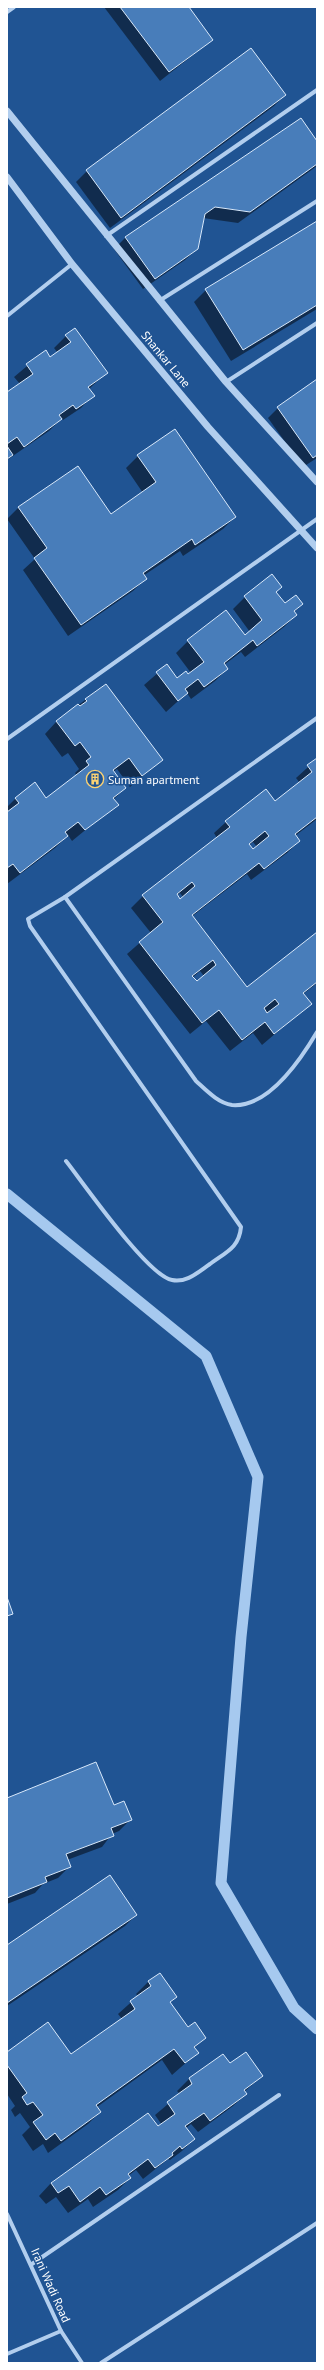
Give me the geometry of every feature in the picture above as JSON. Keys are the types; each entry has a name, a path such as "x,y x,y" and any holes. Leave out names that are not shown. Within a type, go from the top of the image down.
{"street":[{"path":"7,12 14,7"},
{"path":"106,236 317,90"},
{"path":"7,111 106,236 226,382 317,482"},
{"name":"Shankar Lane","path":"7,177 72,264 208,427 317,548"},
{"path":"159,301 317,201"},
{"path":"7,316 72,264"},
{"path":"226,382 317,323"},
{"path":"7,739 301,532 317,519"},
{"path":"66,1161 142,1259 171,1280 188,1279 231,1249 240,1240 241,1227 30,926 28,919 65,897 317,718"},
{"path":"65,897 196,1081 214,1097 231,1105 254,1100 279,1084 317,1032"},
{"path":"32,2264 279,2095"},
{"name":"Irani Wadi Road","path":"7,2214 32,2264 61,2331 82,2363"},
{"path":"101,2363 317,2223"},
{"path":"7,2354 61,2331"}],"building":[{"path":"120,7 189,7 213,40 169,72"},
{"path":"251,48 286,95 121,218 86,170"},
{"path":"301,118 317,141 317,164 250,212 215,207 205,214 198,249 155,279 125,237"},
{"path":"317,221 317,305 243,350 205,289"},
{"path":"75,328 108,373 88,387 95,396 76,409 73,405 59,415 62,419 24,447 17,437 7,444 7,392 33,374 26,364 46,350 50,357 71,342 65,335"},
{"path":"317,379 317,455 313,458 277,407"},
{"path":"175,429 236,517 195,545 192,539 143,573 147,579 81,625 34,558 47,548 18,507 78,466 111,514 156,482 137,455"},
{"path":"7,446 13,455 7,459"},
{"path":"272,574 282,587 276,592 285,603 296,595 303,604 294,611 297,615 257,646 253,640 224,663 228,669 204,687 198,679 185,689 188,693 178,701 156,672 167,664 177,678 186,671 188,674 204,662 187,640 226,610 245,635 262,620 244,596"},
{"name":"Suman apartment","path":"106,684 163,760 142,776 129,758 113,770 126,788 113,798 119,805 85,830 78,822 65,832 68,836 20,873 13,864 7,868 7,812 19,803 15,798 35,782 46,798 89,765 86,761 91,757 80,742 75,746 56,721 78,704 80,706 87,701 85,699"},
{"path":"317,758 317,817 295,834 300,841 264,869 259,863 192,915 247,987 317,932 317,982 303,993 312,1004 274,1034 265,1022 242,1040 219,1010 202,1023 139,942 163,922 142,895 230,827 225,821 266,789 275,801 312,772 307,765","holes":["265,831 269,836 253,849 249,844","192,882 195,886 180,899 177,894","213,960 216,965 197,981 192,976","275,999 279,1004 267,1013 264,1008"]},
{"path":"7,1597 13,1614 7,1616"},
{"path":"96,1762 114,1805 124,1801 132,1820 111,1828 114,1836 66,1854 71,1867 45,1877 47,1882 7,1898 7,1798"},
{"path":"110,1875 137,1915 7,2003 7,1945"},
{"path":"160,1973 177,1997 170,2002 188,2027 195,2022 206,2038 194,2047 199,2053 185,2063 174,2049 96,2105 101,2112 61,2141 55,2133 46,2140 33,2122 43,2115 33,2102 27,2105 22,2097 27,2093 7,2065 7,2052 48,2022 71,2054 135,2009 130,2001 151,1986 148,1981"},
{"path":"246,2052 263,2076 244,2090 247,2094 210,2121 204,2113 185,2126 195,2139 182,2149 180,2146 172,2153 173,2155 155,2168 148,2159 128,2174 131,2178 106,2195 100,2187 80,2202 69,2186 58,2193 51,2183 148,2113 158,2126 175,2114 167,2102 192,2084 189,2078 223,2054 230,2063"}],"waterway":[{"path":"7,1194 206,1356 258,1477 241,1637 221,1883 294,2008 317,2029"}],"place":[{"name":"Suman apartment","path":"95,779"}]}
